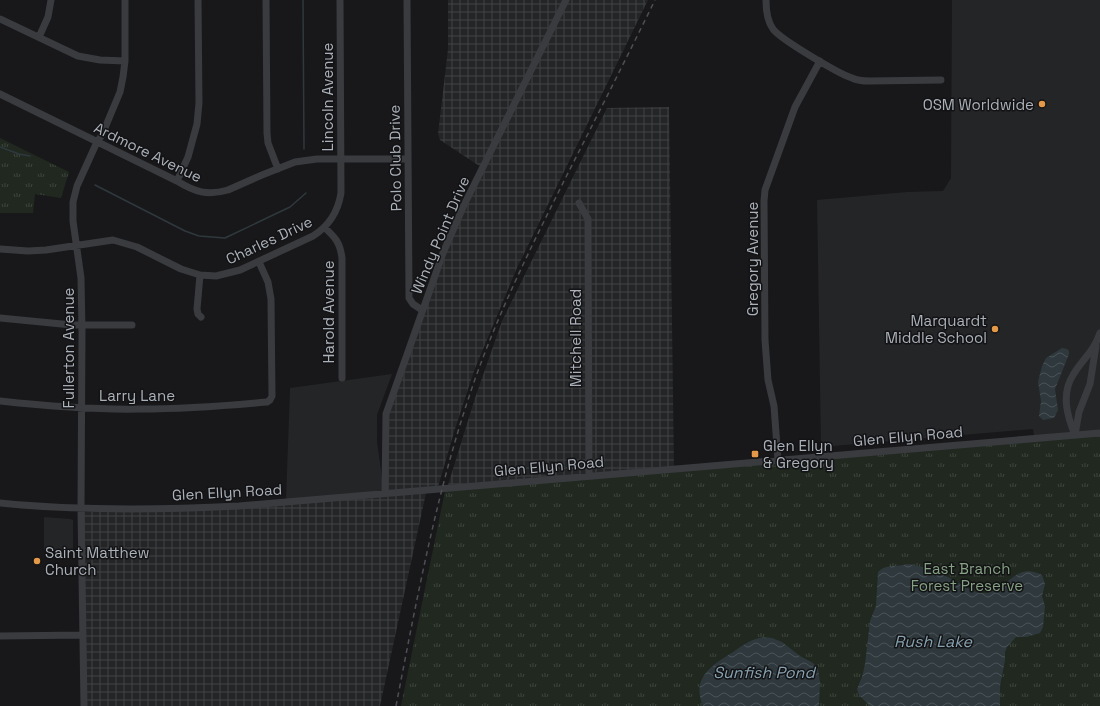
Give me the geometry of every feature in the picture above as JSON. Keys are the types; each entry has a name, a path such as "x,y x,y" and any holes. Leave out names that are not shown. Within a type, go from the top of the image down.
{"street":[{"path":"39,38 48,17 51,0"},
{"name":"Fullerton Avenue","path":"84,706 81,509 81,278 73,221 73,202 77,186 117,102 123,76 125,0"},
{"path":"177,181 188,157 197,124 198,0"},
{"path":"266,0 267,133 268,143 278,169"},
{"name":"Lincoln Avenue","path":"340,0 340,193"},
{"name":"Polo Club Drive","path":"407,0 409,298 413,304 422,310"},
{"name":"Windy Point Drive","path":"385,493 386,414 422,310 443,253 464,205 566,0"},
{"path":"766,0 768,19 776,33 846,76 861,81 941,80"},
{"path":"0,19 78,56 100,60 124,61"},
{"name":"Gregory Avenue","path":"778,460 774,406 768,380 766,340 765,190 795,107 820,61"},
{"name":"Ardmore Avenue","path":"0,94 177,181 192,190 204,193 220,193 285,165 308,160 408,160"},
{"name":"Charles Drive","path":"0,249 28,251 46,250 106,240 122,242 137,247 181,269 200,275 225,275 258,262 313,236 325,228 336,211 340,193"},
{"name":"Mitchell Road","path":"579,203 588,219 589,476"},
{"name":"Harold Avenue","path":"325,228 335,237 340,247 342,258 342,378"},
{"name":"Larry Lane","path":"0,401 82,408 138,410 267,402 272,396 271,299 268,282 258,262"},
{"path":"200,275 197,309 198,314 201,317"},
{"path":"0,318 82,325 132,325"},
{"path":"1075,435 1080,412 1090,384 1097,342 1100,333"},
{"path":"1075,435 1068,418 1066,407 1066,390 1072,376 1097,342"},
{"name":"Glen Ellyn Road","path":"0,503 81,509 193,508 1100,433"},
{"path":"0,636 83,635"}],"shaded area":[{"path":"448,0 648,0 516,270 474,371 438,487 388,491 388,414 444,255 484,169 440,140 438,134 448,49"},
{"path":"952,0 1100,0 1100,431 1034,436 1033,429 821,447 817,200 907,192 943,191 951,178"},
{"path":"669,107 674,467 448,485 475,398 502,321 607,108"},
{"path":"392,374 377,415 377,442 384,491 286,500 290,388"},
{"path":"426,493 380,706 86,706 83,512"},
{"path":"44,517 73,520 73,550 44,550"}],"green space":[{"path":"0,138 69,172 61,198 35,194 33,213 0,213"},
{"name":"East Branch Forest Preserve","path":"1100,435 1100,706 401,706 445,491"}],"water":[{"path":"1062,348 1067,349 1069,354 1055,389 1058,410 1054,418 1043,420 1039,416 1041,401 1038,382 1042,366 1046,358"},
{"name":"Rush Lake","path":"907,564 920,566 934,571 978,593 990,592 1017,574 1024,572 1032,572 1042,575 1045,584 1042,596 1045,606 1043,627 1040,633 1030,636 1016,637 1007,647 1000,686 1000,706 870,706 859,695 857,689 865,664 870,621 876,606 878,572 884,568"},
{"name":"Sunfish Pond","path":"764,637 782,642 800,656 813,663 818,669 820,682 819,706 703,706 700,696 700,688 702,680 711,667 751,641"}],"waterway":[{"path":"303,0 304,149"},
{"path":"0,147 19,154 30,156"},
{"path":"95,185 185,231 199,236 225,238 290,207 306,193"}],"railway":[{"path":"396,706 420,584 438,504 460,424 473,385 504,305 528,254 655,0"}],"place":[{"name":"OSM Worldwide","path":"1042,104"},
{"name":"Marquardt Middle School","path":"995,329"},
{"name":"Glen Ellyn & Gregory","path":"755,454"},
{"name":"Saint Matthew Church","path":"37,561"}]}
